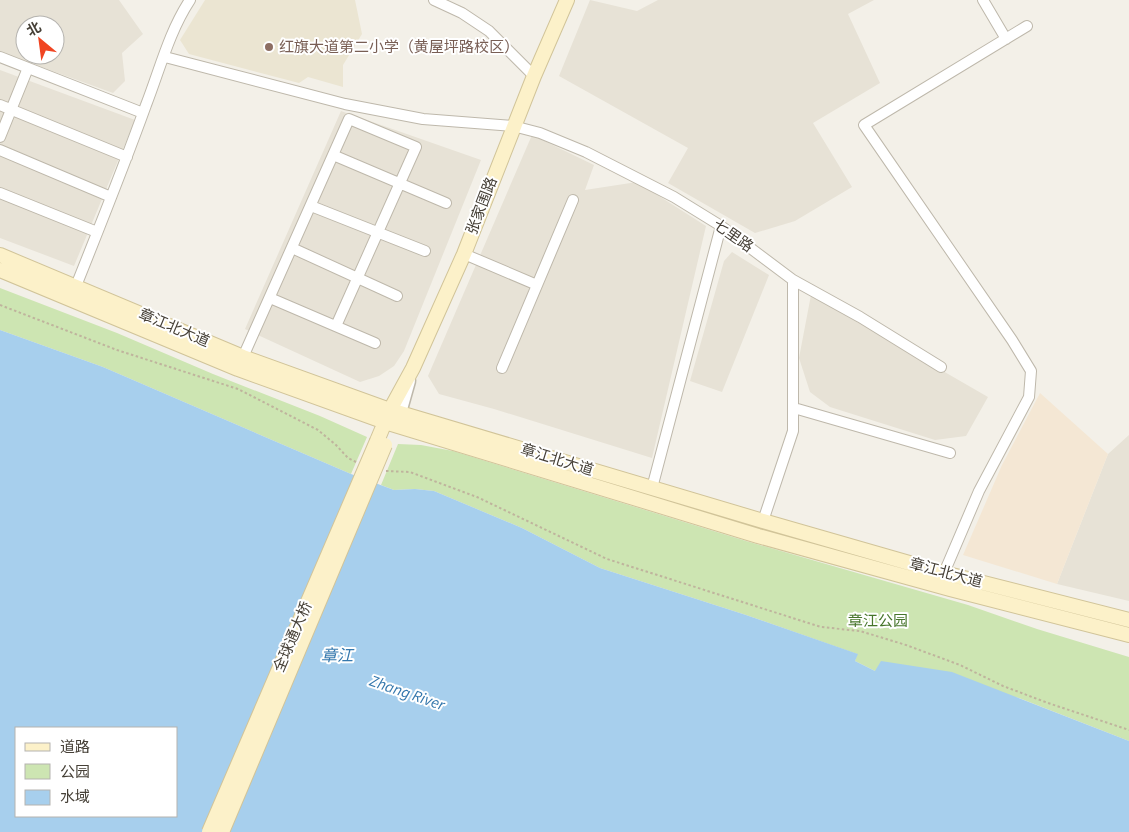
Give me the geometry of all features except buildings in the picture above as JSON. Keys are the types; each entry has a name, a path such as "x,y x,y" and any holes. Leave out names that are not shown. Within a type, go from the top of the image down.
{"main road":[{"name":"张家围路","path":"381,443 464,254 513,126 567,0"},
{"name":"章江北大道","path":"0,255 392,418 652,488 944,573 1129,620"},
{"name":"章江北大道","path":"0,270 238,369 758,536 950,590 1129,635"},
{"name":"全球通大桥","path":"209,832 381,443"},
{"name":"全球通大桥","path":"222,832 381,443"}],"street":[{"path":"76,286 127,157 170,36 180,14 190,0"},
{"path":"434,0 462,13 489,31 534,76"},
{"path":"983,0 1006,40"},
{"path":"944,573 979,491 1029,398 1031,371 1012,340 864,125 1027,26"},
{"name":"七里路","path":"164,56 345,104 424,119 513,126 540,133 586,152 674,197 721,226 793,280 941,367"},
{"path":"0,57 143,113"},
{"path":"0,137 28,68"},
{"path":"0,105 127,157"},
{"path":"243,357 349,119 416,147 336,326"},
{"path":"0,150 111,197"},
{"path":"333,155 446,203"},
{"path":"0,193 97,232"},
{"path":"502,368 573,200"},
{"path":"310,206 425,251"},
{"path":"652,488 721,226"},
{"path":"292,248 397,296"},
{"path":"464,254 537,285"},
{"path":"763,521 793,431 793,280"},
{"path":"270,298 375,343"},
{"path":"794,408 950,453"}],"path":[{"path":"0,304 117,350 238,389 318,430 348,458 360,465"},
{"path":"380,470 410,472 435,480 477,497 607,559 813,625 860,631 906,645 960,665 1003,686 1039,700 1129,730"}],"shaded area":[{"path":"0,0 119,0 143,34 122,53 125,81 113,93 36,65 65,65 65,15 15,15 15,57 0,52"},
{"name":"红旗大道第二小学（黄屋坪路校区）","path":"205,0 355,0 362,34 343,65 343,87 308,77 299,83 189,54 180,40"},
{"path":"590,0 637,11 658,0 874,0 848,14 880,83 813,123 852,187 795,221 755,233 668,183 688,148 559,76"},
{"path":"0,70 135,120 74,266 0,238"},
{"path":"341,111 481,160 404,351 394,366 379,376 360,382 245,329"},
{"path":"532,135 594,165 585,190 637,182 706,226 652,458 439,394 428,376"},
{"path":"732,252 769,275 722,392 690,381 724,261"},
{"path":"811,295 988,397 966,436 935,440 830,407 810,392 799,358"},
{"path":"1040,393 1108,454 1057,584 963,555 1002,465"},
{"path":"1129,435 1129,601 1057,584 1108,454"}],"green space":[{"path":"0,288 117,333 367,437 351,474 103,367 0,330"},
{"name":"章江公园","path":"398,444 421,445 453,451 746,541 968,605 1037,629 1129,657 1129,741 1019,698 875,671 855,661 857,654 746,615 600,568 522,528 434,491 415,489 394,490 381,485"}],"water":[{"name":"章江","path":"0,330 103,367 351,474 394,490 415,489 434,491 522,528 600,568 746,615 858,654 855,661 875,671 881,661 952,672 1129,741 1129,832 0,832"}],"place":[{"name":"红旗大道第二小学（黄屋坪路校区）","path":"269,47"}],"water label":[{"name":"Zhang River","path":"407,693"}]}
